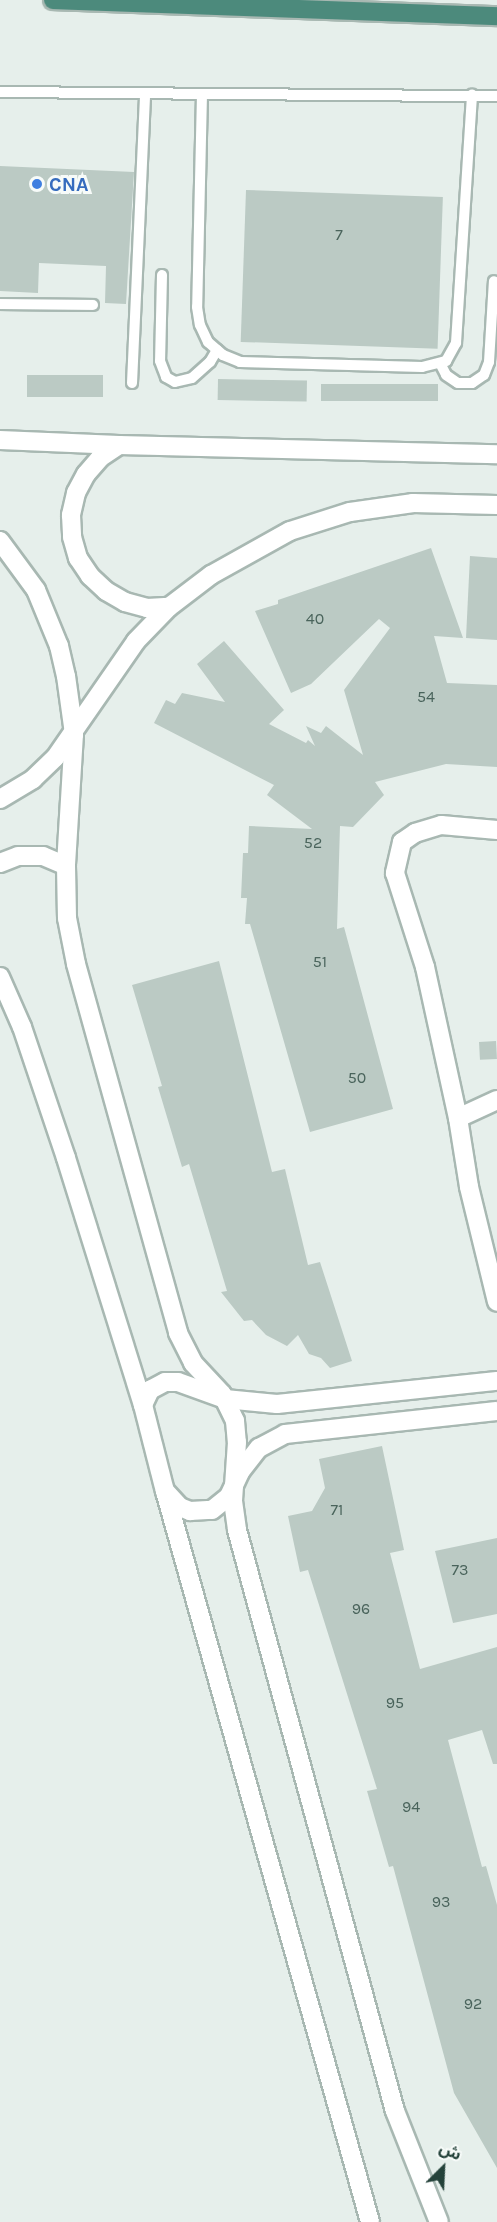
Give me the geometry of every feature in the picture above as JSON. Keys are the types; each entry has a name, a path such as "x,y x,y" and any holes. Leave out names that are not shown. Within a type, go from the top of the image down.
{"highway":[{"path":"53,0 497,16"}],"street":[{"path":"0,440 119,446 497,454"},
{"path":"119,446 100,458 86,474 76,493 71,514 72,537 78,558 98,584 125,602 147,608 169,607"},
{"path":"0,799 33,779 55,758 74,734 118,664 169,607 211,575 290,531 350,512 413,503 497,505"},
{"path":"0,541 25,573 49,617 66,676 74,734 66,866 67,918 76,964 178,1333 193,1363 225,1399 237,1431 234,1486 237,1530 395,2111 439,2222"},
{"path":"497,830 441,825 428,828 402,843 395,863 398,883 420,948 458,1118 469,1186 497,1302"},
{"path":"0,863 18,856 43,856 66,866"},
{"path":"0,977 22,1027 63,1147 143,1405 165,1491 370,2222"},
{"path":"458,1118 497,1100"},
{"path":"143,1405 150,1390 165,1382 178,1382 225,1399 277,1404 497,1381"},
{"path":"165,1491 180,1507 201,1512 222,1504 248,1459 259,1448 285,1434 497,1411"}],"lane":[{"path":"0,92 497,96"},
{"path":"132,383 145,93"},
{"path":"202,94 197,307 200,325 208,342 217,350 240,362 422,367 440,363 451,355 456,343 472,95"},
{"path":"162,275 160,361 161,370 166,377 175,382 192,378 210,362 217,350"},
{"path":"440,363 446,375 458,383 472,383 484,375 489,362 494,281"},
{"path":"0,304 93,304"}],"building":[{"path":"0,166 134,172 126,304 105,303 106,266 39,263 38,293 0,291"},
{"path":"246,190 443,197 438,349 241,342"},
{"path":"27,375 103,375 103,397 27,397"},
{"path":"218,379 307,381 307,402 218,400"},
{"path":"321,384 438,384 438,401 321,401"},
{"path":"431,548 463,638 434,636 447,683 497,685 497,767 446,764 375,782 384,795 353,827 340,826 337,929 344,927 393,1109 310,1132 250,924 245,924 247,898 241,898 243,853 248,853 249,826 312,829 267,795 274,785 154,723 166,700 175,704 182,693 225,702 197,664 224,641 284,710 269,724 306,743 308,740 315,746 306,726 321,733 326,726 363,755 344,690 390,628 379,619 311,684 291,693 255,611 278,604 278,600"},
{"path":"470,556 497,558 497,640 466,638"},
{"path":"219,961 272,1172 285,1169 308,1265 320,1262 352,1361 330,1368 321,1358 309,1354 298,1335 287,1346 266,1335 252,1320 244,1321 221,1292 227,1291 189,1164 182,1167 158,1087 162,1086 132,985"},
{"path":"496,1041 497,1059 480,1060 479,1042"},
{"path":"382,1446 404,1550 390,1553 420,1669 497,1647 497,1764 493,1764 482,1730 448,1740 482,1867 486,1866 497,1905 497,2168 454,2093 393,1866 389,1867 367,1791 377,1789 308,1570 300,1572 288,1516 312,1511 325,1488 319,1459"},
{"path":"497,1538 497,1614 453,1623 435,1551"}],"place":[{"name":"CNA","path":"37,184"}]}
